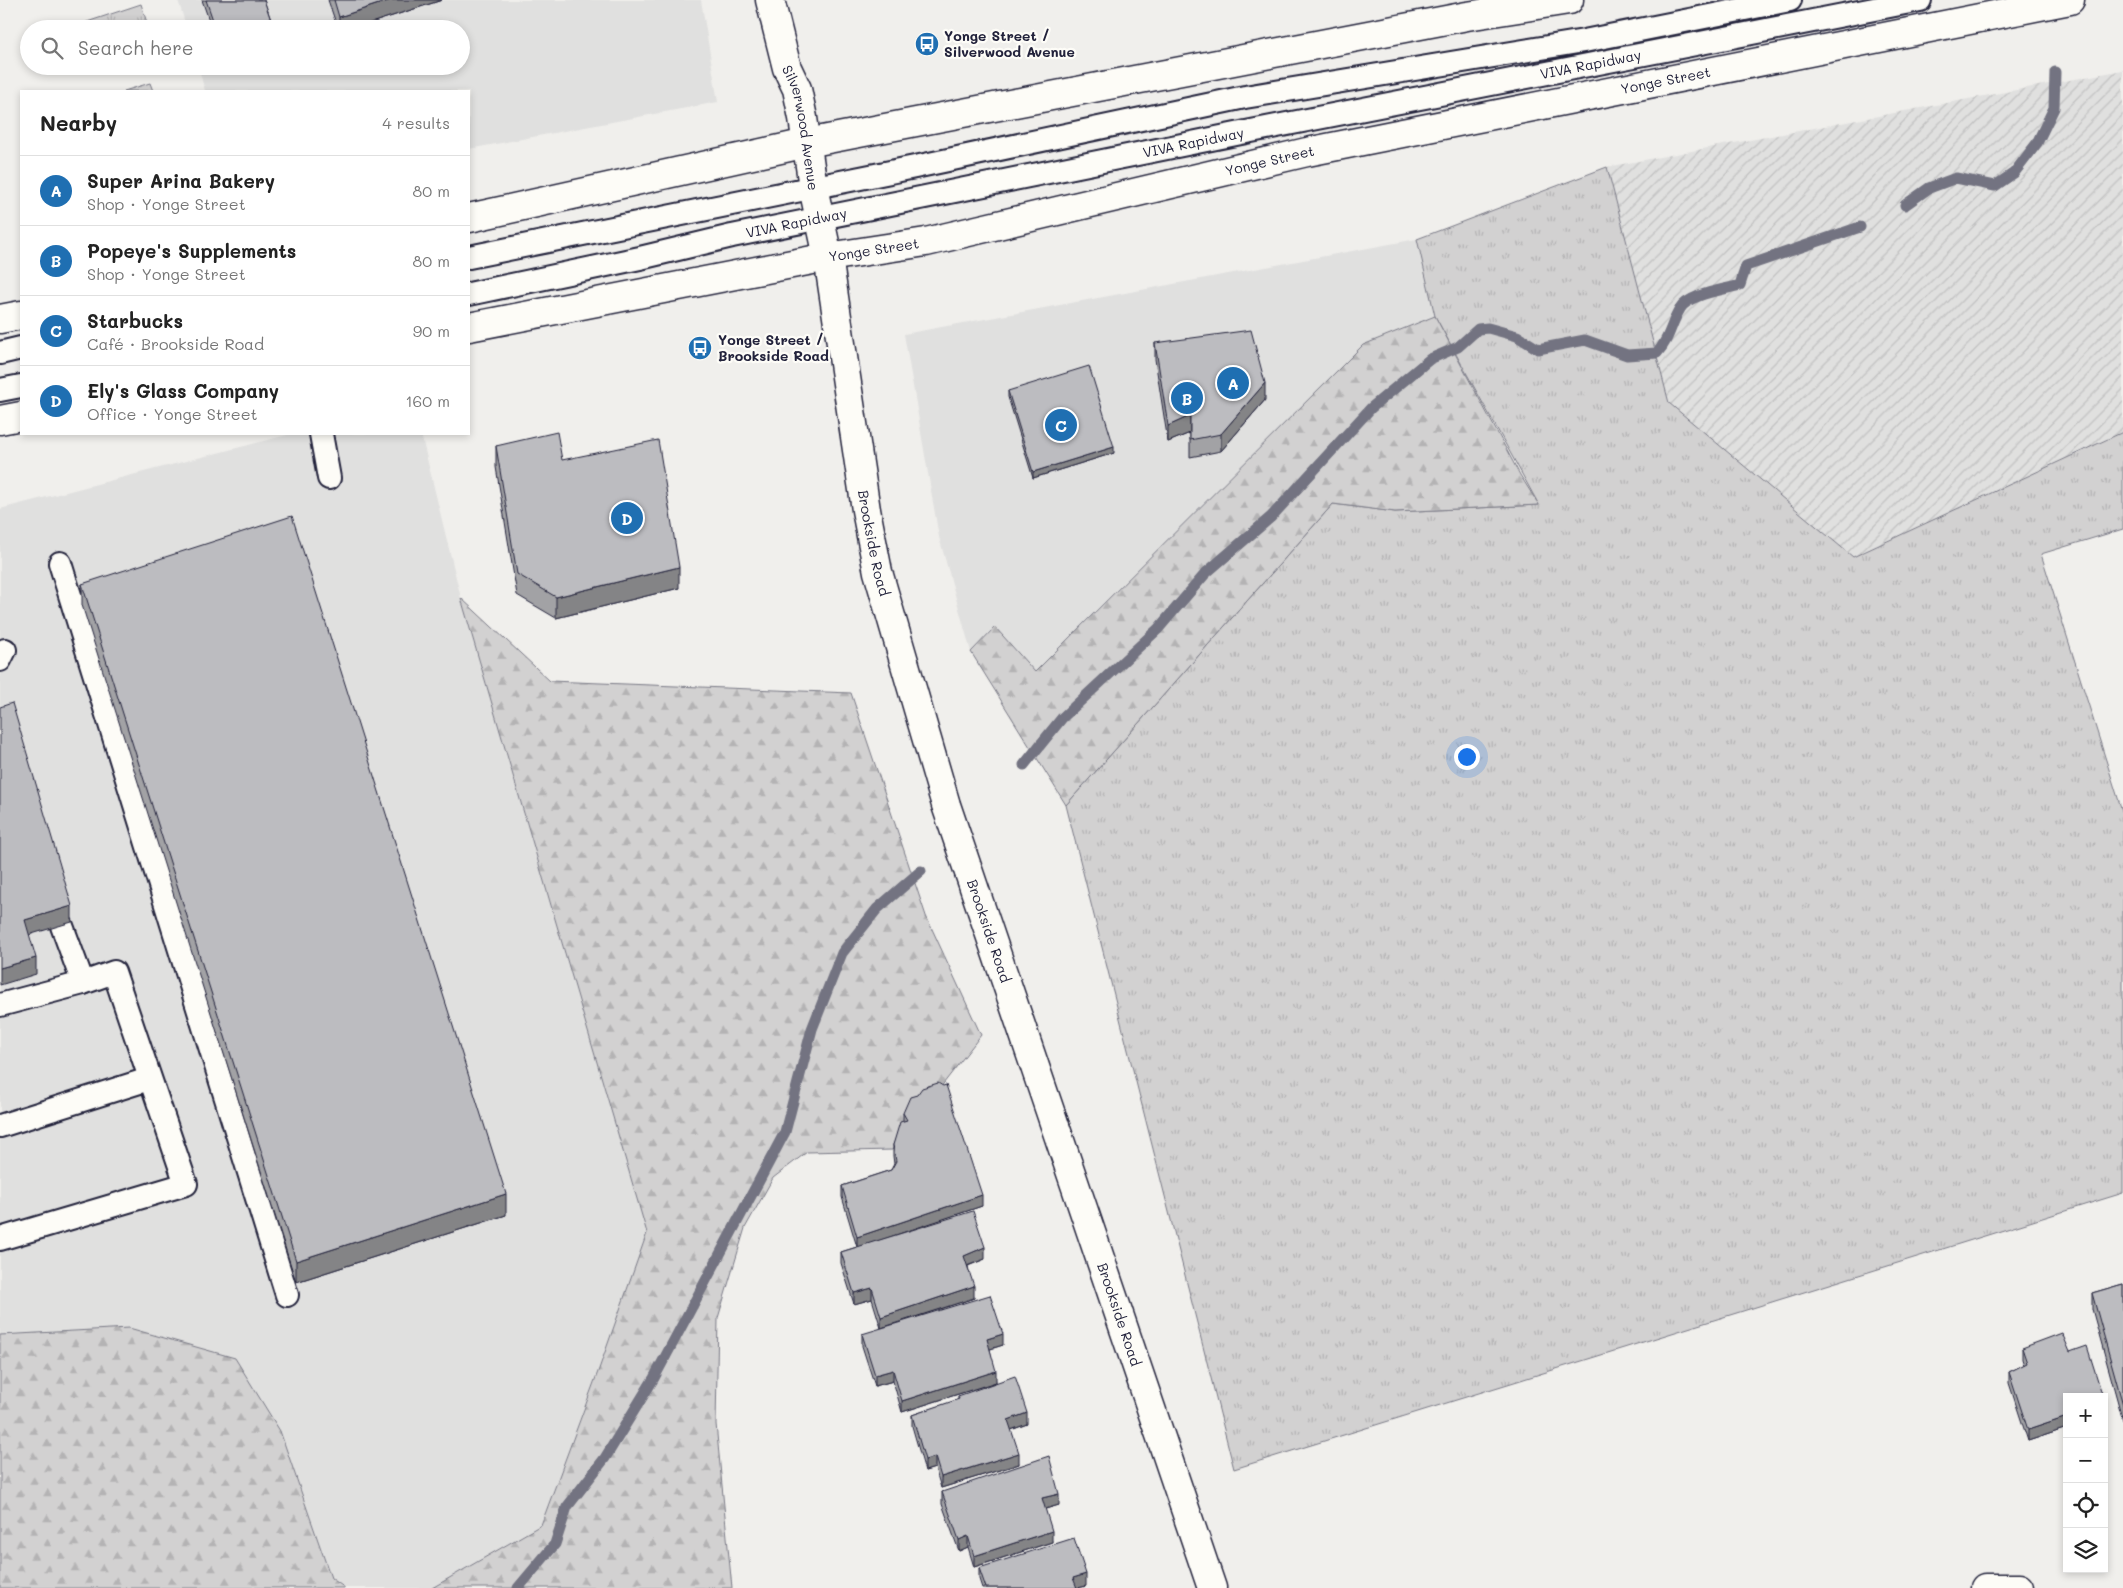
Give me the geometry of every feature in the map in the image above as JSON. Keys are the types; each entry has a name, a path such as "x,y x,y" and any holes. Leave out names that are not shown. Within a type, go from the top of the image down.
{"main road":[{"name":"Silverwood Avenue","path":"770,0 787,68 797,89 819,220 828,257"},
{"path":"470,218 807,143 1467,16 1569,0"},
{"name":"Yonge Street","path":"470,327 828,257 926,242 1307,152 2070,0"},
{"name":"Brookside Road","path":"828,257 865,500 878,572 946,805 1212,1588"},
{"path":"0,319 20,314"},
{"path":"0,420 20,416"},
{"path":"1985,1588 2019,1588"}],"lane":[{"name":"VIVA Rapidway","path":"470,256 915,167 1245,97 1584,41 1790,0"},
{"name":"VIVA Rapidway","path":"470,294 640,258 732,236 819,220 1256,130 1920,0"},
{"path":"0,353 20,348"},
{"path":"0,390 20,386"},
{"path":"321,435 329,478"},
{"path":"60,562 287,1295"},
{"path":"62,926 83,983"},
{"path":"0,1005 83,983 114,972 186,1184 0,1239"},
{"path":"0,1126 149,1079"}],"shaded area":[{"path":"178,0 701,0 718,102 470,149 470,90 205,90 201,75 470,75 470,20 184,20"},
{"path":"2123,70 2123,432 1853,557 1669,403 1607,167"},
{"path":"1417,239 1435,316 1363,345 1035,672 995,627 971,652 939,537 904,334"},
{"path":"287,435 421,435 461,598 647,1233 541,1525 432,1588 345,1588 331,1578 280,1431 129,1328 0,1335 0,509"}],"green space":[{"path":"141,4 146,20 93,20"},
{"path":"150,83 153,90 127,90"},
{"path":"1607,167 1669,403 1853,557 2123,432 2123,529 2041,554 2123,814 2123,1193 1234,1469 1066,805 1333,504 1395,512 1539,505 1435,316 1417,239"},
{"path":"1435,316 1520,475 1539,505 1395,512 1333,504 1066,805 971,652 995,627 1035,672 1363,345"},
{"path":"461,598 550,681 851,693 926,916 981,1035 892,1150 807,1152 773,1178 745,1228 718,1318 716,1424 732,1588 432,1588 541,1525 647,1233"},
{"path":"129,1328 235,1358 280,1431 331,1578 345,1588 0,1588 0,1335"}],"building":[{"path":"206,0 264,0 271,20 213,20"},
{"path":"334,0 391,0 339,17"},
{"path":"1251,330 1265,383 1221,434 1190,440 1190,416 1168,426 1155,343"},
{"path":"1089,366 1114,447 1033,472 1008,391"},
{"path":"557,432 562,460 658,440 679,567 556,597 517,574 496,446"},
{"path":"292,516 506,1194 296,1261 82,584"},
{"path":"12,703 72,906 25,920 36,958 0,968 0,707"},
{"path":"938,1083 943,1086 946,1085 982,1195 857,1237 842,1186 891,1170 896,1161 893,1145 900,1122 907,1120 903,1113 910,1097 917,1095 922,1088"},
{"path":"973,1211 985,1247 964,1256 974,1286 881,1317 872,1288 854,1293 841,1252"},
{"path":"2123,1284 2123,1405 2092,1293"},
{"path":"990,1295 1003,1334 987,1339 996,1371 902,1401 893,1370 875,1375 862,1334"},
{"path":"2062,1333 2070,1352 2087,1346 2102,1393 2063,1393 2063,1418 2028,1430 2009,1372 2027,1363 2022,1348"},
{"path":"1015,1376 1027,1413 1008,1420 1019,1453 941,1477 935,1457 925,1460 912,1415 959,1399 958,1396"},
{"path":"1049,1456 1059,1494 1042,1498 1052,1531 974,1556 968,1536 959,1540 942,1492"},
{"path":"1074,1538 1086,1574 1073,1578 1077,1588 986,1588 979,1568"}],"waterway":[{"path":"1905,205 1929,188 1956,178 1995,186 2014,173 2037,143 2054,108 2055,72"},
{"path":"1024,765 1062,718 1158,629 1206,573 1271,517 1371,408 1430,359 1458,347 1478,329 1488,328 1517,336 1538,349 1585,340 1627,355 1657,353 1665,342 1680,309 1690,300 1707,293 1740,285 1746,266 1860,227"},
{"path":"518,1588 555,1544 567,1507 605,1458 654,1378 785,1132 812,1029 842,953 877,909 921,871"}],"place":[{"name":"Yonge Street / Silverwood Avenue","path":"927,44"},
{"name":"Yonge Street / Brookside Road","path":"700,348"},
{"name":"Super Arina Bakery","path":"1233,383"},
{"name":"Popeye's Supplements","path":"1187,398"},
{"name":"Starbucks","path":"1061,425"},
{"name":"Ely's Glass Company","path":"627,518"}]}
